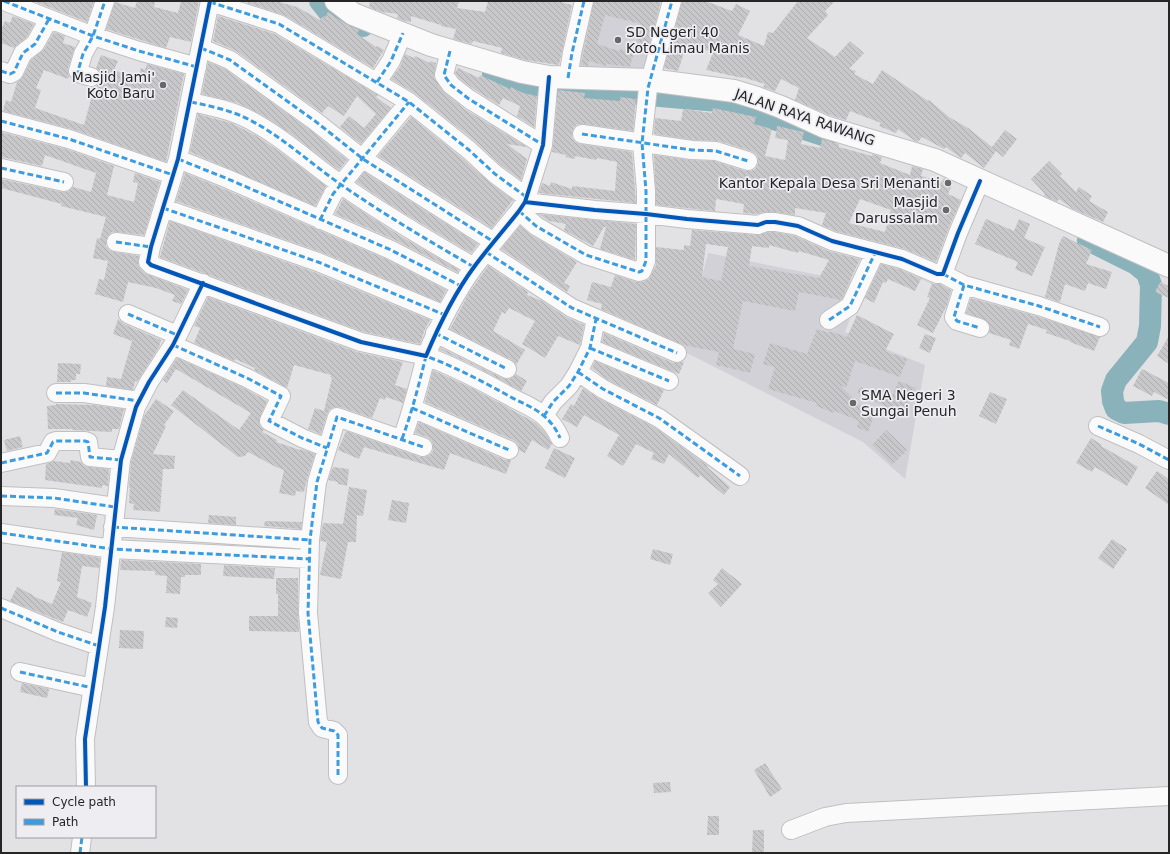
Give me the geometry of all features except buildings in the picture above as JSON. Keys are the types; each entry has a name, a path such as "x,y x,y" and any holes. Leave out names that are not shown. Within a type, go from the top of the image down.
{"main road":[{"name":"JALAN RAYA RAWANG","path":"336,1 353,14 400,40 431,45 522,72 553,83 648,90 734,91 757,98 781,106 825,127 935,160 978,187 1169,266"}],"street":[{"path":"4,1 49,20 93,36 139,51 197,67"},
{"path":"91,77 81,74 78,71 83,54 93,36 105,1"},
{"path":"402,439 420,382 426,356 435,333 461,286 523,203 543,145 553,83 572,53 584,1"},
{"path":"560,438 556,428 534,408 486,382 445,363 426,356 361,342 151,265 148,261 151,247 176,167 191,102 200,48 210,2 279,24 409,102 495,174 523,203 536,226 586,255 639,272 644,269 646,262 646,191 642,143 648,90 672,1"},
{"path":"1,70 10,74 14,72 23,53 35,44 49,20"},
{"path":"377,82 391,61 400,40"},
{"path":"200,48 230,60 314,121 363,159 490,247 572,308 677,353"},
{"path":"450,51 444,75 451,85 543,145"},
{"path":"191,102 226,110 248,119 282,139 341,185 404,227 474,267"},
{"path":"320,220 333,194 409,102"},
{"path":"1,122 228,179 391,250 461,286"},
{"path":"582,134 692,150 716,151 748,161"},
{"path":"1,168 64,182"},
{"path":"944,274 958,233 978,187"},
{"path":"523,203 758,225 766,222 775,222 798,226 832,241 902,259 937,274 944,274 964,285 1039,306 1100,327"},
{"path":"163,208 318,262 445,315"},
{"path":"116,242 151,247"},
{"path":"829,320 850,306 875,253"},
{"path":"86,786 85,739 112,549 115,507 121,460 136,407 149,382 175,340 203,283"},
{"path":"964,285 954,317 957,321 980,328"},
{"path":"128,314 281,396 269,421 302,438 327,448"},
{"path":"544,416 553,402 569,386 578,372 590,348 596,319"},
{"path":"435,333 507,369"},
{"path":"590,348 670,381"},
{"path":"578,372 603,389 659,418 740,476"},
{"path":"56,393 84,393 139,401"},
{"path":"412,408 509,450"},
{"path":"338,775 338,735 334,731 322,728 318,722 308,613 310,540 317,482 337,417 423,447"},
{"path":"1098,426 1139,444 1169,460"},
{"path":"1,463 47,452 53,442 56,441 85,441 88,442 90,457 121,460"},
{"path":"1,496 54,498 115,507"},
{"path":"113,527 310,540"},
{"path":"1,533 112,549 309,559"},
{"path":"1,608 58,632 99,646"},
{"path":"20,672 92,688"},
{"path":"792,830 825,817 846,813 1169,796"},
{"path":"80,853 82,838"}],"shaded area":[{"name":"SD Negeri 40 Koto Limau Manis","path":"589,1 632,1 666,10 649,73 570,69"},
{"name":"SMA Negeri 3 Sungai Penuh","path":"708,253 863,284 845,332 925,365 905,479 863,442 683,351"}],"waterway":[{"path":"320,1 328,11 363,26"},
{"path":"493,74 522,84 718,101 826,136"},
{"path":"1088,240 1136,264 1147,273 1151,285 1150,326 1147,342 1116,380 1112,391 1116,409 1124,413 1159,411 1169,414"}],"marked path":[{"path":"4,1 93,36 139,51 197,67"},
{"path":"91,77 81,74 78,71 83,54 93,36 105,1"},
{"path":"568,78 584,1"},
{"path":"519,211 536,226 586,255 639,272 642,271 646,261 646,191 642,143 648,88 672,1"},
{"path":"210,2 279,24 409,102 469,150 495,174 525,196"},
{"path":"1,71 10,74 14,72 23,53 35,44 49,19"},
{"path":"377,82 391,61 403,33"},
{"path":"201,48 230,60 315,121 363,159 494,242"},
{"path":"450,51 444,75 451,85 469,99 543,145"},
{"path":"191,102 234,113 261,126 359,197 407,228 474,267"},
{"path":"320,220 333,194 409,102"},
{"path":"1,121 69,139 173,175"},
{"path":"582,134 692,150 716,151 748,161"},
{"path":"178,159 228,179 391,250 461,286"},
{"path":"1,168 64,182"},
{"path":"163,208 318,262 445,315"},
{"path":"116,242 151,247"},
{"path":"486,252 572,308 677,353"},
{"path":"829,320 850,306 875,253"},
{"path":"943,274 964,285 1039,306 1100,327"},
{"path":"964,285 954,317 957,321 980,328"},
{"path":"128,314 177,335"},
{"path":"544,416 553,402 569,386 578,372 590,348 596,319"},
{"path":"435,333 507,369"},
{"path":"173,345 247,378 281,396 269,421 302,438 327,448"},
{"path":"590,348 669,381"},
{"path":"402,439 426,356 468,374 536,410 552,424 560,438"},
{"path":"578,372 603,389 659,418 740,476"},
{"path":"56,393 84,393 139,401"},
{"path":"412,408 509,450"},
{"path":"338,775 338,735 334,731 322,728 318,722 308,613 310,540 317,482 337,417 423,447"},
{"path":"1098,426 1139,444 1169,460"},
{"path":"1,463 47,453 53,442 56,441 85,441 88,442 90,457 121,460"},
{"path":"1,496 54,498 115,507"},
{"path":"113,527 310,540"},
{"path":"1,533 112,549 309,559"},
{"path":"1,608 58,632 99,646"},
{"path":"20,672 93,688"},
{"path":"80,853 82,838"}],"cycle path":[{"path":"210,1 178,159 151,247 148,262 151,265 361,342 426,356 453,299 467,277 525,202 543,145 549,77"},
{"path":"525,202 758,225 766,222 775,222 798,226 832,241 902,259 937,274 943,274 958,233 980,181"},
{"path":"86,786 85,739 105,607 121,460 136,407 149,382 173,345 203,283"}],"place":[{"name":"SD Negeri 40 Koto Limau Manis","path":"618,40"},
{"name":"Masjid Jami' Koto Baru","path":"163,85"},
{"name":"Kantor Kepala Desa Sri Menanti","path":"948,183"},
{"name":"Masjid Darussalam","path":"946,210"},
{"name":"SMA Negeri 3 Sungai Penuh","path":"853,403"}]}
